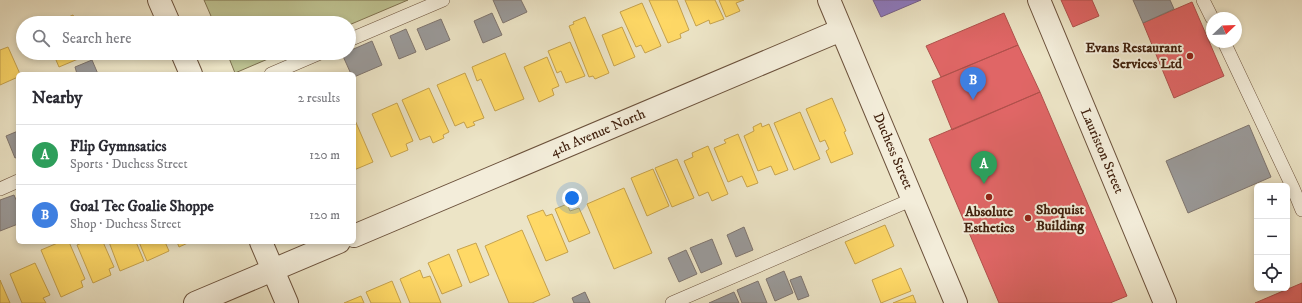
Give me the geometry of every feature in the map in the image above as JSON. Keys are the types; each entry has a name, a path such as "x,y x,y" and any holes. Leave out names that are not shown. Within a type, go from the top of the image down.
{"street":[{"path":"159,0 166,16"},
{"name":"Duchess Street","path":"829,0 956,303"},
{"name":"Lauriston Street","path":"1039,0 1165,303"},
{"name":"4th Avenue North","path":"356,235 841,30"},
{"path":"185,60 190,72"},
{"path":"262,244 287,303"},
{"path":"195,303 334,244"}],"lane":[{"path":"356,37 443,0"},
{"path":"1203,0 1209,12"},
{"path":"1227,48 1302,210"},
{"path":"276,72 304,60"},
{"path":"0,188 16,182"},
{"path":"672,303 913,199"}],"green space":[{"path":"204,0 408,0 356,22 356,16 211,16"},
{"path":"230,60 266,60 237,72 235,72"}],"building: Homes":[{"path":"649,0 677,0 689,30 680,34 681,38 668,43"},
{"path":"685,0 715,0 724,19 710,24 709,20 696,26"},
{"path":"719,0 744,0 736,3 740,11 726,17"},
{"path":"642,3 661,46 645,53 641,45 636,47 620,12"},
{"path":"585,17 609,73 595,79 593,76 589,77 569,26 574,24 573,22"},
{"path":"622,27 635,57 614,66 602,35"},
{"path":"570,42 585,76 566,83 561,71 557,73 548,51"},
{"path":"8,47 19,72 16,72 16,78 0,85 0,50"},
{"path":"505,53 524,99 495,111 481,79 477,81 472,67"},
{"path":"547,57 559,86 552,89 554,95 539,102 524,67"},
{"path":"56,60 76,60 59,67"},
{"path":"465,73 484,118 473,122 475,125 467,128 464,122 455,126 437,85"},
{"path":"429,88 449,132 443,135 444,138 433,143 430,136 420,140 402,100"},
{"path":"832,98 846,131 844,132 853,154 831,163 826,151 829,149 825,140 820,142 806,109"},
{"path":"397,103 413,141 406,144 408,150 391,157 372,114"},
{"path":"800,112 820,159 794,170 774,123"},
{"path":"356,123 373,162 356,169"},
{"path":"761,123 762,127 769,124 788,170 775,175 771,166 758,171 744,136 754,131 753,127"},
{"path":"738,134 758,183 747,187 742,176 728,182 714,148 726,143 724,140"},
{"path":"708,146 728,194 712,201 708,192 699,196 684,161 693,157 692,153"},
{"path":"677,159 694,198 672,207 655,168"},
{"path":"653,169 669,206 647,216 631,178"},
{"path":"624,188 652,253 614,269 587,204"},
{"path":"567,204 570,211 579,208 590,233 569,242 555,209"},
{"path":"543,210 546,216 552,214 568,252 546,261 527,216"},
{"path":"885,225 894,246 855,264 845,242"},
{"path":"522,230 550,295 532,303 509,303 485,246"},
{"path":"476,243 489,275 470,283 457,250"},
{"path":"55,244 70,244 85,279 81,281 83,287 61,297 41,250"},
{"path":"104,244 114,267 109,269 111,275 93,283 77,245"},
{"path":"110,244 137,244 144,261 120,271"},
{"path":"140,244 166,244 169,251 147,261"},
{"path":"178,244 186,244 179,247"},
{"path":"449,254 462,286 442,294 428,263"},
{"path":"35,263 50,295 43,298 46,303 22,303 10,274"},
{"path":"901,268 911,291 881,303 872,280"},
{"path":"420,270 423,278 430,276 441,303 410,303 400,279"},
{"path":"0,280 10,303 0,303"},
{"path":"392,281 401,303 371,303 366,292"},
{"path":"913,295 916,303 893,303"},
{"path":"361,296 364,303 344,303"}],"building: Shops":[{"path":"1061,0 1092,0 1099,16 1073,27"},
{"path":"1192,2 1206,34 1206,48 1212,48 1224,76 1174,98 1143,23"},
{"path":"1004,13 1018,45 941,77 926,46"},
{"path":"1018,45 1040,92 952,130 932,81"},
{"name":"Shoquist Building","path":"1040,92 1127,296 1110,303 999,303 929,139"},
{"path":"1302,283 1302,303 1255,303 1283,291 1290,291 1290,288"}],"building: Offices":[{"path":"873,0 921,0 881,17"}],"building: Industry":[{"path":"493,0 521,0 527,12 503,23"},
{"path":"1133,0 1170,0 1174,9 1143,23"},
{"path":"492,13 502,35 483,43 474,21"},
{"path":"441,19 450,40 426,50 417,29"},
{"path":"406,29 416,52 399,59 390,36"},
{"path":"372,41 382,65 356,76 356,72 350,72 345,60 356,60 356,48"},
{"path":"92,60 97,72 76,72 75,67"},
{"path":"1249,125 1271,177 1254,183 1254,184 1188,213 1166,161"},
{"path":"16,132 16,158 15,158 6,136"},
{"path":"14,195 16,200 16,225 0,231 0,200"},
{"path":"744,227 753,250 736,257 727,235"},
{"path":"712,239 722,264 701,273 690,248"},
{"path":"686,250 697,274 679,282 668,258"},
{"path":"784,271 793,293 775,301 766,279"},
{"path":"801,276 809,296 798,300 790,280"},
{"path":"758,281 767,303 742,303 737,290"},
{"path":"585,292 590,303 574,303 572,298"},
{"path":"734,292 739,303 709,303"}],"place":[{"name":"Evans Restaurant Services Ltd","path":"1190,56"},
{"name":"Goal Tec Goalie Shoppe","path":"973,100"},
{"name":"Flip Gymnsatics","path":"984,184"},
{"name":"Absolute Esthetics","path":"989,197"},
{"name":"Shoquist Building","path":"1028,218"}]}
